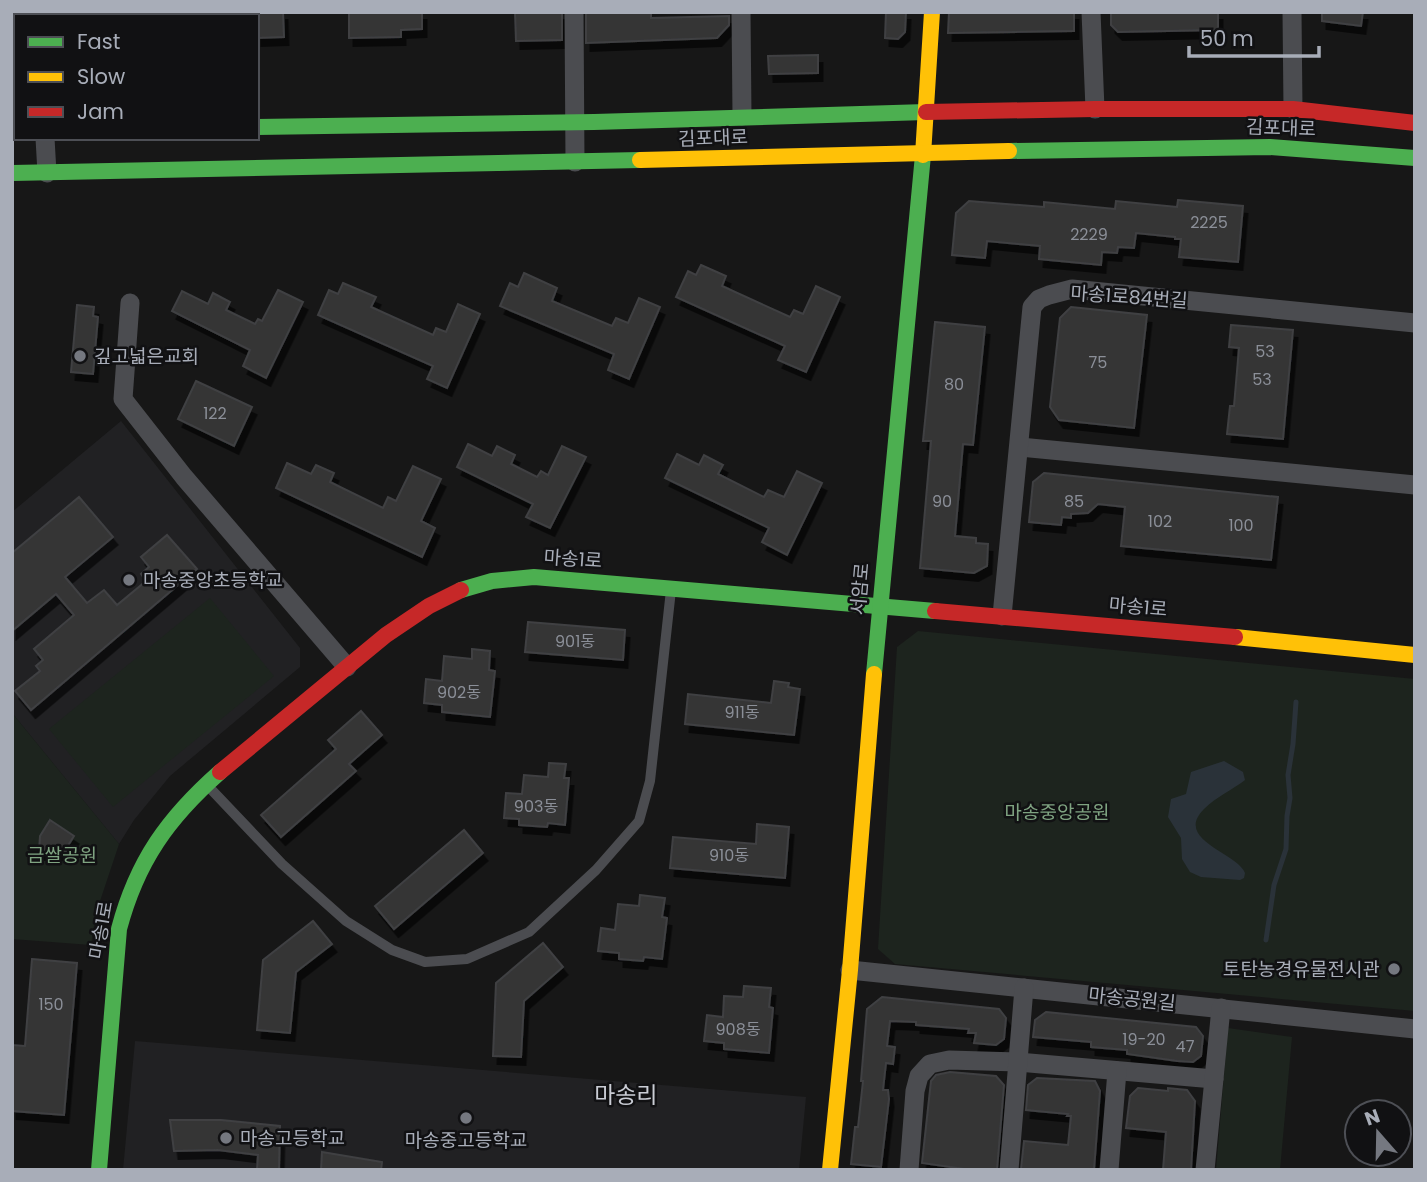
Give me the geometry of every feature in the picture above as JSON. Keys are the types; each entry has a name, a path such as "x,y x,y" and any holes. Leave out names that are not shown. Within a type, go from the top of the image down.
{"street":[{"path":"575,12 575,162"},
{"path":"741,12 742,116"},
{"name":"서암로","path":"830,1170 850,970 879,606 923,153 932,12"},
{"path":"1091,12 1095,109"},
{"path":"1292,12 1293,109"},
{"name":"김포대로","path":"259,127 574,123 742,116 1095,109 1293,109 1415,122"},
{"path":"45,140 47,173"},
{"name":"김포대로","path":"12,173 1151,147 1270,147 1415,158"},
{"name":"마송1로84번길","path":"1002,616 1032,307 1039,299 1072,289 1415,323"},
{"path":"130,303 123,399 184,477 347,667"},
{"path":"1020,447 1415,485"},
{"name":"마송1로","path":"99,1170 119,929 126,901 142,863 165,827 207,785 347,667 417,613 453,594 498,579 534,576 1415,655"},
{"name":"마송공원길","path":"850,970 1415,1029"},
{"path":"1010,1170 1024,988"},
{"path":"1205,1170 1222,1008"},
{"path":"909,1170 915,1091 919,1076 930,1064 949,1060 1018,1062 1214,1079"},
{"path":"1109,1170 1117,1071"}],"lane":[{"path":"207,785 282,864 346,921 392,950 425,962 467,959 529,932 596,870 639,821 650,781 672,587"}],"shaded area":[{"name":"마송중앙초등학교","path":"121,421 300,648 300,667 170,776 134,820 119,844 12,713 12,512"},
{"path":"1224,761 1243,772 1245,780 1204,809 1197,820 1196,829 1210,845 1240,866 1245,873 1240,880 1201,877 1190,872 1182,859 1181,838 1168,817 1171,799 1186,794 1191,772"},
{"name":"마송중고등학교","path":"135,1041 806,1097 799,1170 123,1170"}],"green space":[{"path":"210,598 274,676 113,807 49,729"},
{"name":"마송중앙공원","path":"918,631 1415,679 1415,1011 895,964 878,949 897,647"},
{"name":"금쌀공원","path":"12,713 119,844 96,913 91,945 12,939"},
{"path":"1228,1028 1292,1037 1280,1170 1216,1170"}],"building":[{"path":"283,12 284,37 259,38 257,14"},
{"path":"349,12 422,12 422,29 401,30 401,37 349,38"},
{"path":"515,12 562,12 562,40 516,41"},
{"path":"651,12 651,18 729,16 729,25 717,38 586,43 586,13"},
{"path":"886,12 906,12 905,32 898,39 885,38"},
{"path":"949,12 1074,12 1074,31 948,33"},
{"path":"1111,12 1218,12 1218,30 1118,32 1111,25"},
{"path":"1322,12 1363,12 1361,26 1322,21"},
{"path":"818,55 818,73 769,74 768,56"},
{"path":"1178,200 1243,206 1238,262 1179,257 1181,239 1136,233 1134,248 1118,247 1117,253 1102,252 1101,265 1039,259 1040,246 987,241 985,258 952,255 956,213 969,201 1044,207 1044,202 1115,209 1116,201 1177,207"},
{"path":"701,265 726,276 722,286 790,317 794,310 803,314 816,286 840,297 806,372 778,360 785,346 676,297 688,271 696,275"},
{"path":"524,273 557,288 552,301 612,326 616,318 628,323 639,298 660,307 629,379 608,370 614,354 500,306 510,283 518,287"},
{"path":"343,283 376,297 371,307 433,335 436,328 446,332 458,304 480,314 447,388 427,379 433,366 318,315 329,290 338,294"},
{"path":"278,290 303,302 266,378 243,366 250,350 172,311 182,291 208,304 213,293 230,302 226,310 255,324 258,319 262,321"},
{"path":"77,305 94,307 93,316 98,317 93,374 71,372"},
{"path":"1071,307 1147,315 1134,428 1059,420 1050,407 1060,318"},
{"path":"935,322 985,327 973,445 963,444 955,536 976,538 976,543 988,544 987,566 974,573 920,568 931,441 923,441"},
{"path":"1231,325 1293,330 1283,439 1227,434 1230,406 1234,406 1239,348 1229,347"},
{"path":"196,381 252,407 234,446 178,419"},
{"path":"468,444 492,456 497,446 515,455 511,464 537,477 541,471 548,475 562,446 586,457 550,528 526,517 533,504 457,467"},
{"path":"677,454 699,465 704,455 723,465 718,474 764,497 768,490 784,497 797,471 822,483 787,555 762,542 769,528 665,478"},
{"path":"287,463 311,474 316,465 334,473 330,482 383,508 388,497 396,501 413,466 441,479 421,521 435,528 422,557 276,488"},
{"path":"1044,473 1278,497 1271,560 1121,546 1125,507 1098,504 1088,513 1071,514 1071,518 1062,517 1061,525 1029,522 1033,482"},
{"name":"마송중앙초등학교","path":"79,497 113,537 65,577 87,603 104,590 117,605 146,581 141,574 149,567 141,557 167,535 197,569 31,710 15,691 40,671 36,666 43,660 34,649 74,615 56,594 12,631 12,553"},
{"path":"528,622 625,630 623,660 525,652"},
{"path":"472,649 490,651 489,670 495,671 490,717 442,712 442,705 424,703 426,679 442,681 444,656 472,659"},
{"path":"774,681 789,683 788,687 800,689 794,735 685,724 688,694 771,703"},
{"path":"361,711 382,735 349,764 356,771 281,837 261,815 336,749 328,740"},
{"path":"549,763 566,764 564,778 569,778 565,825 519,825 519,819 504,818 506,793 522,794 524,775 548,777"},
{"path":"50,820 74,836 69,844 69,852 39,852 40,836"},
{"path":"757,824 789,827 785,878 670,868 673,837 756,844"},
{"path":"464,830 483,853 394,929 375,906"},
{"path":"640,895 665,898 662,917 667,918 662,959 619,959 619,953 598,951 601,928 615,930 618,904 639,906"},
{"path":"313,921 332,944 296,972 290,1033 257,1030 263,960"},
{"path":"543,943 563,967 524,1001 521,1057 493,1056 496,983"},
{"path":"32,959 77,963 64,1115 12,1111 12,1045 25,1046"},
{"path":"744,986 771,988 769,1007 773,1008 769,1053 724,1049 724,1043 704,1041 707,1015 723,1017 724,996 743,997"},
{"path":"882,997 999,1009 1006,1018 1004,1039 996,1045 974,1043 976,1033 968,1033 969,1029 890,1021 887,1046 895,1047 893,1064 886,1063 883,1090 888,1090 889,1099 881,1167 851,1164 863,1081 867,1009"},
{"path":"1046,1012 1196,1027 1203,1036 1201,1056 1193,1062 1177,1061 1127,1054 1127,1050 1091,1047 1091,1042 1033,1037 1035,1020"},
{"path":"950,1072 996,1076 1004,1085 997,1170 971,1170 922,1163 931,1081 936,1075"},
{"path":"1037,1078 1095,1081 1100,1091 1094,1170 1021,1169 1024,1141 1068,1145 1071,1116 1026,1110 1028,1085"},
{"path":"1138,1088 1187,1090 1195,1101 1191,1170 1163,1170 1166,1132 1126,1128 1130,1096"},
{"name":"마송고등학교","path":"170,1120 221,1120 280,1126 279,1170 257,1170 258,1155 218,1150 174,1151"},
{"path":"322,1152 382,1162 381,1170 321,1170"}],"waterway":[{"path":"1266,940 1274,885 1286,849 1290,798 1288,775 1296,702"}],"traffic: fast":[{"path":"259,127 594,122 926,112"},
{"path":"1009,151 1270,147 1415,158"},
{"path":"874,674 923,155"},
{"path":"12,173 640,160"},
{"path":"461,590 492,581 534,577 935,611"},
{"path":"99,1170 119,929 126,905 157,842 185,806 220,772"}],"traffic: slow":[{"path":"923,155 932,12"},
{"path":"640,160 1009,151"},
{"path":"1235,637 1415,655"},
{"path":"830,1170 850,970 874,674"}],"traffic: jam":[{"path":"926,112 1293,109 1415,123"},
{"path":"220,772 386,635 429,606 461,590"},
{"path":"935,611 1235,637"}],"place":[{"name":"깊고넓은교회","path":"80,356"},
{"name":"마송중앙초등학교","path":"129,580"},
{"name":"토탄농경유물전시관","path":"1394,969"},
{"name":"마송중고등학교","path":"466,1118"},
{"name":"마송고등학교","path":"226,1138"}],"district":[{"name":"마송리","path":"626,1095"}]}
